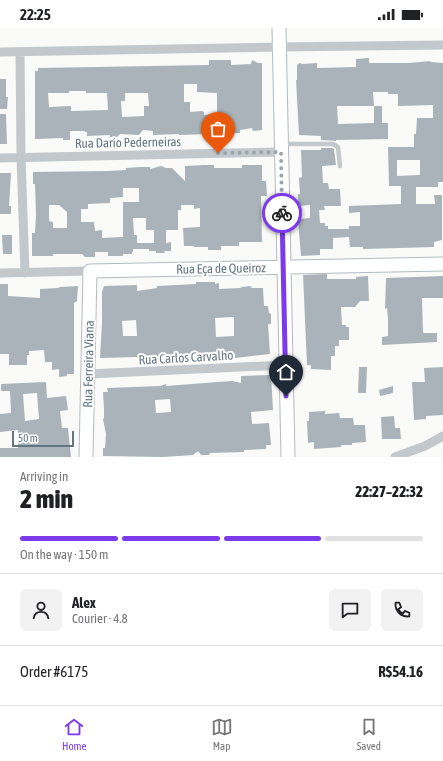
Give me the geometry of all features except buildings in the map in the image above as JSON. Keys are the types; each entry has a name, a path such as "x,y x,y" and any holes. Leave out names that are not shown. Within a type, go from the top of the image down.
{"street":[{"path":"279,28 288,457"},
{"path":"0,52 443,45"},
{"path":"20,52 21,157 25,273"},
{"name":"Rua Dario Pederneiras","path":"0,158 281,148"},
{"name":"Rua Eça de Queiroz","path":"0,274 284,266 443,264"},
{"name":"Rua Ferreira Viana","path":"86,457 90,271"},
{"name":"Rua Carlos Carvalho","path":"88,374 286,365"},
{"path":"395,457 425,446 443,436"}],"lane":[{"path":"281,148 333,144 338,148 340,166"}],"way so far":[{"path":"218,153 281,152 282,213"}],"route":[{"path":"282,213 286,396"}]}
